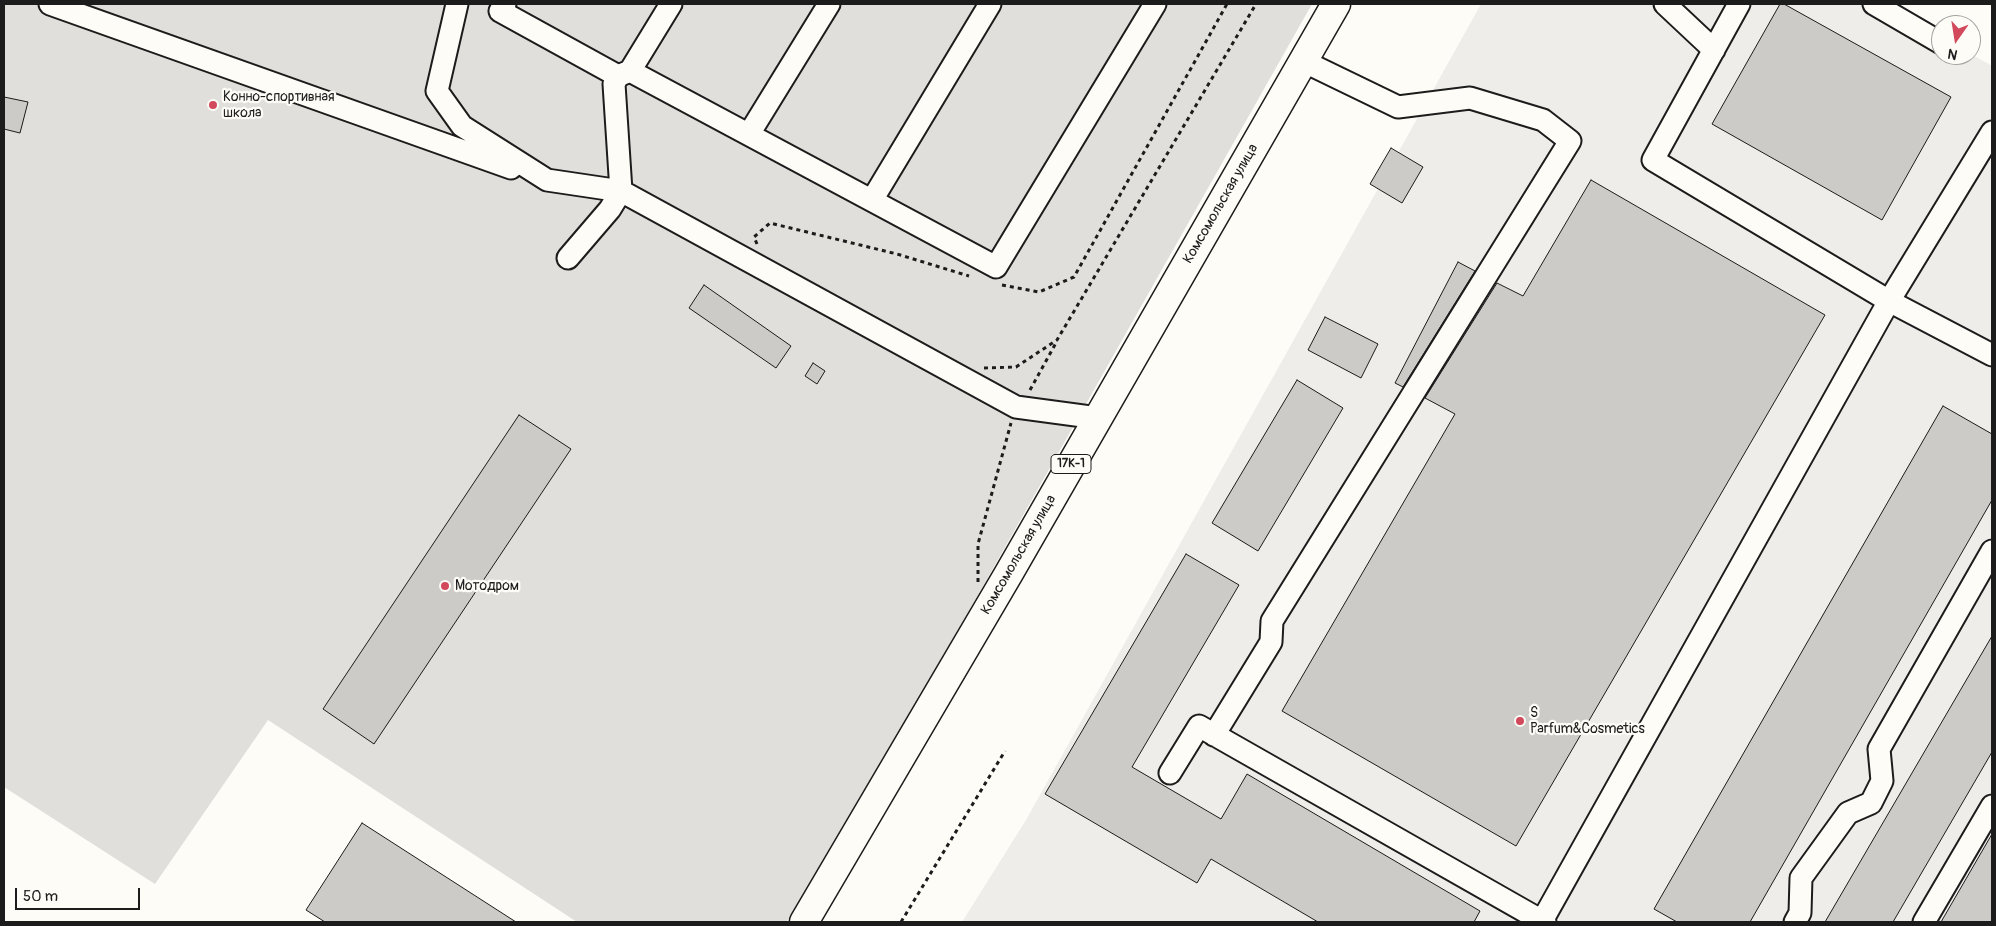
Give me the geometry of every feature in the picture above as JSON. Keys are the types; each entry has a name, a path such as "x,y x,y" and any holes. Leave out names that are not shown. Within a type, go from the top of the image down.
{"main road":[{"name":"Комсомольская улица","path":"804,922 1098,418 1336,4"}],"lane":[{"path":"50,4 547,180 621,191 1016,407 1098,418"},
{"path":"456,4 437,91 462,126 547,180"},
{"path":"505,4 500,11 749,134 996,267 1155,4"},
{"path":"568,258 610,209 621,191 614,84 624,73 671,4"},
{"path":"749,134 829,4"},
{"path":"872,200 990,4"},
{"path":"1665,4 1714,50"},
{"path":"1739,4 1653,160 1889,301 1992,355"},
{"path":"1874,4 1931,37"},
{"path":"1214,735 1271,642 1272,621 1570,141 1544,120 1470,98 1398,107 1303,61"},
{"path":"1170,773 1199,726 1543,922 1889,301 1992,132"},
{"path":"1795,922 1800,913 1801,878 1848,813 1871,803 1882,781 1879,749 1992,551"},
{"path":"1924,922 1992,806"}],"path":[{"path":"978,588 978,544 1016,407 1032,388 1057,340"},
{"path":"901,922 1005,750"}],"shaded area":[{"path":"4,4 1312,4 826,864 786,922 577,922 268,720 155,884 4,787"},
{"path":"1481,4 1886,4 1931,30 1931,65 1981,65 1981,60 1992,66 1992,922 962,922 1026,820"}],"building":[{"path":"1780,4 1784,4 1951,97 1882,220 1712,124"},
{"path":"4,97 28,102 20,133 4,129"},
{"path":"1391,148 1423,167 1402,203 1370,184"},
{"path":"1591,180 1825,315 1516,846 1282,711 1455,414 1425,398 1497,283 1523,296"},
{"path":"1458,262 1475,271 1403,387 1395,383"},
{"path":"704,285 791,346 776,368 689,308"},
{"path":"1325,317 1378,344 1361,378 1308,350"},
{"path":"813,363 825,371 817,384 805,376"},
{"path":"1297,380 1343,408 1258,551 1212,523"},
{"path":"1943,406 1992,434 1992,500 1750,922 1677,922 1654,909"},
{"path":"519,415 571,449 374,744 323,709"},
{"path":"1186,554 1239,585 1132,767 1221,819 1247,774 1480,911 1474,922 1318,922 1211,859 1197,883 1045,794"},
{"path":"1992,636 1992,752 1893,922 1825,922"},
{"path":"362,823 516,922 325,922 306,910"},
{"path":"1992,834 1992,922 1941,922"}],"place":[{"name":"Конно-спортивная школа","path":"213,105"},
{"name":"Мотодром","path":"445,586"},
{"name":"S Parfum&Cosmetics","path":"1520,721"}]}
